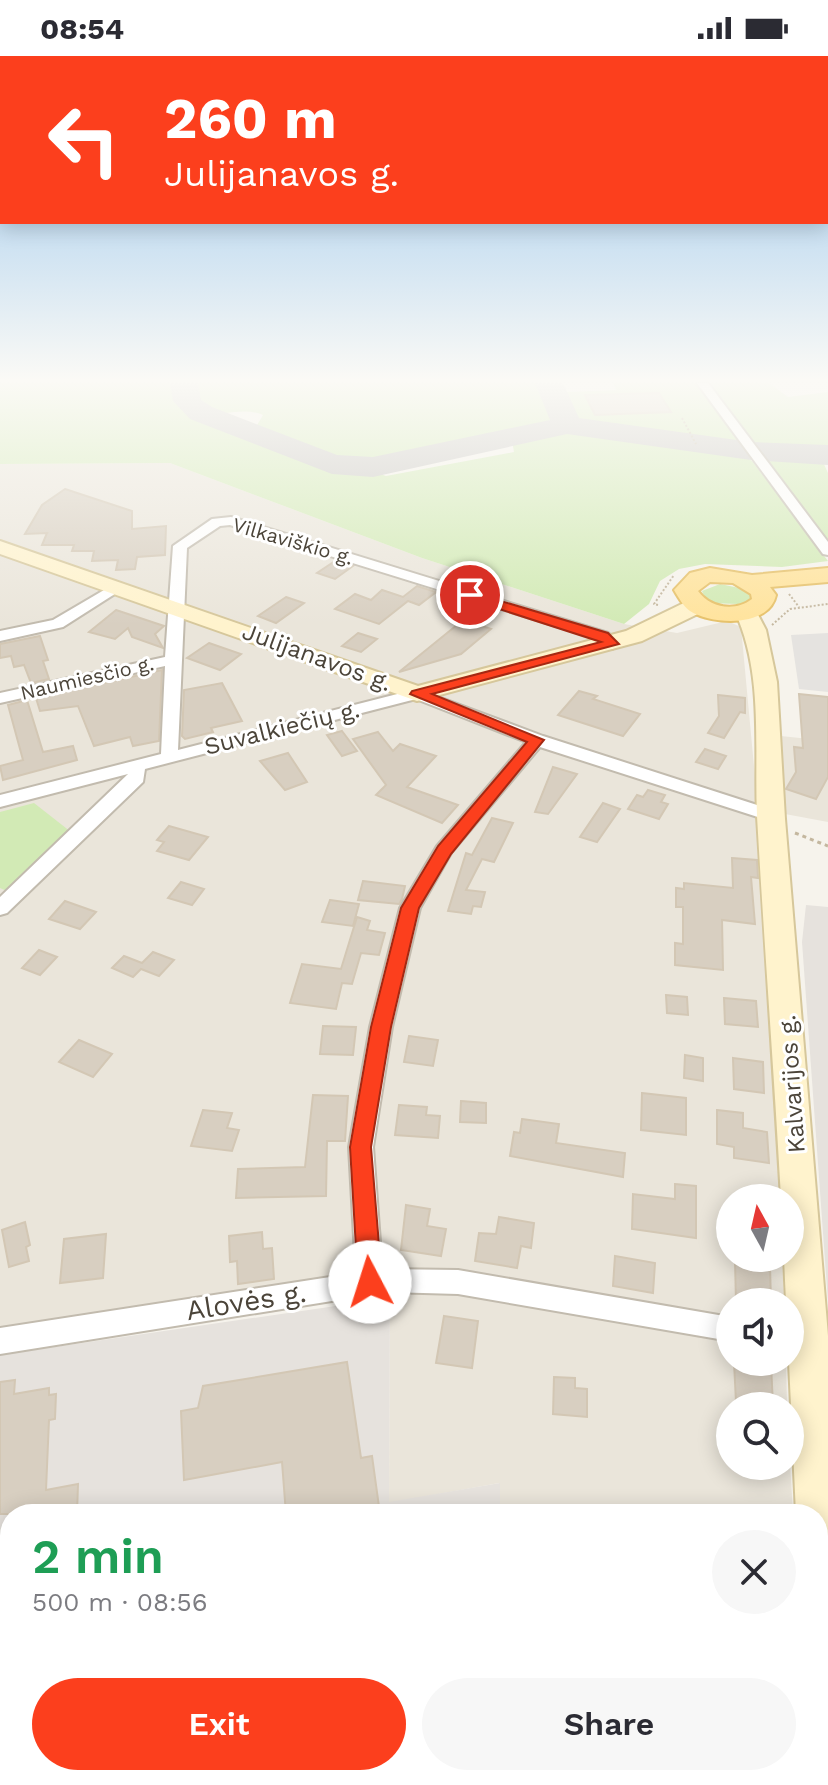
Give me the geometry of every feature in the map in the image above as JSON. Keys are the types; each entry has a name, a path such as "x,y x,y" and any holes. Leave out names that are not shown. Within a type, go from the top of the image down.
{"main road":[{"name":"Julijanavos g.","path":"0,547 417,694"},
{"path":"828,575 751,582 724,575 698,578 686,590 698,605 721,613 828,593"},
{"path":"751,582 764,595 752,609"},
{"name":"Suvalkiečių g.","path":"417,694 612,644 647,631 698,605"},
{"name":"Kalvarijos g.","path":"752,609 764,673 796,1288"},
{"name":"Kalvarijos g.","path":"802,1376 814,1504"}],"street":[{"path":"763,464 828,551"},
{"name":"Vilkaviškio g.","path":"169,757 175,659 173,606 180,546 217,522 231,521 603,636 612,644"},
{"path":"0,636 58,624 116,587"},
{"name":"Naumiesčio g.","path":"0,698 175,659"},
{"name":"Julijanavos g.","path":"417,694 537,740 771,822"},
{"name":"Suvalkiečių g.","path":"0,801 417,694"},
{"path":"370,1282 361,1147 381,1027 410,908 444,850 537,740"},
{"path":"0,908 137,778 136,766"},
{"name":"Alovės g.","path":"0,1341 370,1282 458,1282 716,1327"}],"path":[{"path":"771,822 828,846"}],"shaded area":[{"path":"0,464 172,464 422,558 624,624 677,633 727,621 741,627 766,895 779,1184 716,1184 716,1272 783,1272 783,1288 716,1288 716,1376 786,1376 787,1392 716,1392 716,1480 791,1480 792,1504 500,1504 499,1483 389,1503 390,1298 453,1283 0,1332"},
{"path":"828,633 828,692 799,689 791,635"},
{"path":"781,736 828,741 828,822 785,814"},
{"path":"806,905 828,907 828,1302 802,942"},
{"path":"390,1298 389,1502 500,1483 500,1504 0,1504 0,1355"}],"green space":[{"path":"172,464 320,464 386,476 452,464 754,464 828,561 782,567 705,564 679,569 660,581 649,604 624,624 422,558"},
{"path":"769,464 824,464 828,473 828,543"},
{"path":"720,584 754,591 753,600 738,604 707,603 702,591"},
{"path":"34,803 71,832 7,891 0,888 0,812"}],"building":[{"path":"65,489 132,511 132,529 166,526 165,555 137,557 135,569 116,570 118,560 92,561 94,551 72,551 74,545 42,545 47,533 25,534 42,505"},
{"path":"335,561 353,566 335,579 317,573"},
{"path":"417,586 436,592 419,605 408,601 379,624 335,609 355,594 371,600 382,590 403,597"},
{"path":"286,597 304,603 276,623 258,616"},
{"path":"116,610 164,626 155,634 163,648 132,637 128,628 115,639 89,632"},
{"path":"463,620 491,629 461,654 399,672"},
{"path":"358,633 377,639 361,652 342,646"},
{"path":"40,636 48,660 43,661 49,679 31,683 24,665 14,667 11,656 0,658 0,644"},
{"path":"209,643 241,654 220,670 187,658"},
{"path":"162,670 159,741 133,746 130,737 94,746 78,706 40,711 36,698"},
{"path":"222,683 242,721 211,728 213,732 185,739 182,736 184,690"},
{"path":"579,691 597,696 593,699 640,714 623,736 558,715"},
{"path":"799,694 828,697 828,777 816,799 786,789 796,772 794,747 803,748"},
{"path":"718,695 745,698 745,713 740,712 724,738 708,733 719,716"},
{"path":"27,700 43,752 73,746 77,760 3,780 0,766 23,760 8,705"},
{"path":"342,731 357,751 342,756 327,735"},
{"path":"378,732 393,751 400,744 436,756 407,787 458,805 442,823 376,795 386,785 353,739"},
{"path":"705,749 726,756 718,769 696,762"},
{"path":"288,753 307,782 285,790 260,761"},
{"path":"553,767 577,774 548,814 535,812"},
{"path":"648,790 665,795 661,802 668,804 659,819 628,809 637,795 643,797"},
{"path":"603,803 620,809 597,842 580,837"},
{"path":"492,818 513,823 494,862 482,859 466,890 485,892 481,907 473,906 471,914 448,911 466,853 472,855"},
{"path":"169,826 208,837 189,860 157,851 164,842 157,840"},
{"path":"732,858 757,860 758,878 751,877 755,924 722,920 723,970 675,965 675,943 683,944 683,907 676,907 676,888 684,889 684,883 733,888"},
{"path":"363,881 405,886 402,899 399,904 358,900"},
{"path":"181,882 204,889 192,905 168,898"},
{"path":"330,900 359,904 353,926 322,922"},
{"path":"65,901 96,912 80,929 49,919"},
{"path":"357,917 370,921 367,930 385,933 379,955 361,953 352,984 342,983 336,1009 290,1003 302,964 341,969"},
{"path":"39,950 57,957 40,975 22,968"},
{"path":"153,952 174,960 159,976 141,969 133,977 112,968 124,956 142,963"},
{"path":"666,995 687,997 688,1015 667,1013"},
{"path":"724,998 756,1001 758,1027 725,1024"},
{"path":"323,1026 356,1027 353,1055 320,1054"},
{"path":"409,1036 438,1040 433,1066 404,1062"},
{"path":"79,1040 112,1054 93,1077 59,1062"},
{"path":"685,1055 703,1058 703,1081 684,1078"},
{"path":"733,1058 763,1062 764,1093 734,1089"},
{"path":"642,1093 686,1098 686,1135 641,1130"},
{"path":"313,1095 348,1096 345,1141 327,1141 326,1196 236,1198 238,1169 305,1167"},
{"path":"461,1101 486,1103 486,1123 460,1122"},
{"path":"399,1105 427,1107 426,1115 440,1116 438,1138 395,1135"},
{"path":"203,1110 232,1113 227,1128 239,1130 232,1151 191,1146"},
{"path":"717,1110 743,1113 743,1128 767,1132 769,1163 734,1158 734,1147 717,1144"},
{"path":"522,1119 559,1124 556,1143 625,1153 623,1177 510,1156 514,1132 520,1133"},
{"path":"675,1184 696,1186 696,1238 632,1229 633,1194 675,1199"},
{"path":"406,1205 430,1209 427,1226 446,1229 441,1256 401,1250"},
{"path":"499,1217 534,1223 531,1248 521,1246 517,1268 475,1261 479,1233 496,1234"},
{"path":"25,1222 30,1245 26,1247 29,1261 9,1267 2,1230"},
{"path":"262,1232 263,1249 272,1248 274,1279 238,1284 237,1261 230,1262 229,1236"},
{"path":"106,1234 103,1278 60,1283 64,1239"},
{"path":"615,1256 655,1263 653,1293 613,1286"},
{"path":"735,1272 770,1272 771,1288 736,1288"},
{"path":"444,1316 478,1321 472,1368 436,1363"},
{"path":"347,1362 361,1458 372,1456 379,1504 285,1504 282,1462 184,1480 181,1411 198,1408 203,1386"},
{"path":"735,1376 772,1376 772,1392 736,1392"},
{"path":"554,1377 575,1378 575,1388 587,1389 587,1417 553,1414"},
{"path":"15,1380 14,1394 49,1388 49,1395 56,1394 55,1419 49,1420 46,1490 78,1484 77,1504 0,1504 0,1382"}],"taxiway":[{"path":"331,464 373,467 388,464"}],"route":[{"path":"370,1282 361,1147 381,1027 410,908 444,850 537,740 417,694 612,644 603,636 470,595"}]}
